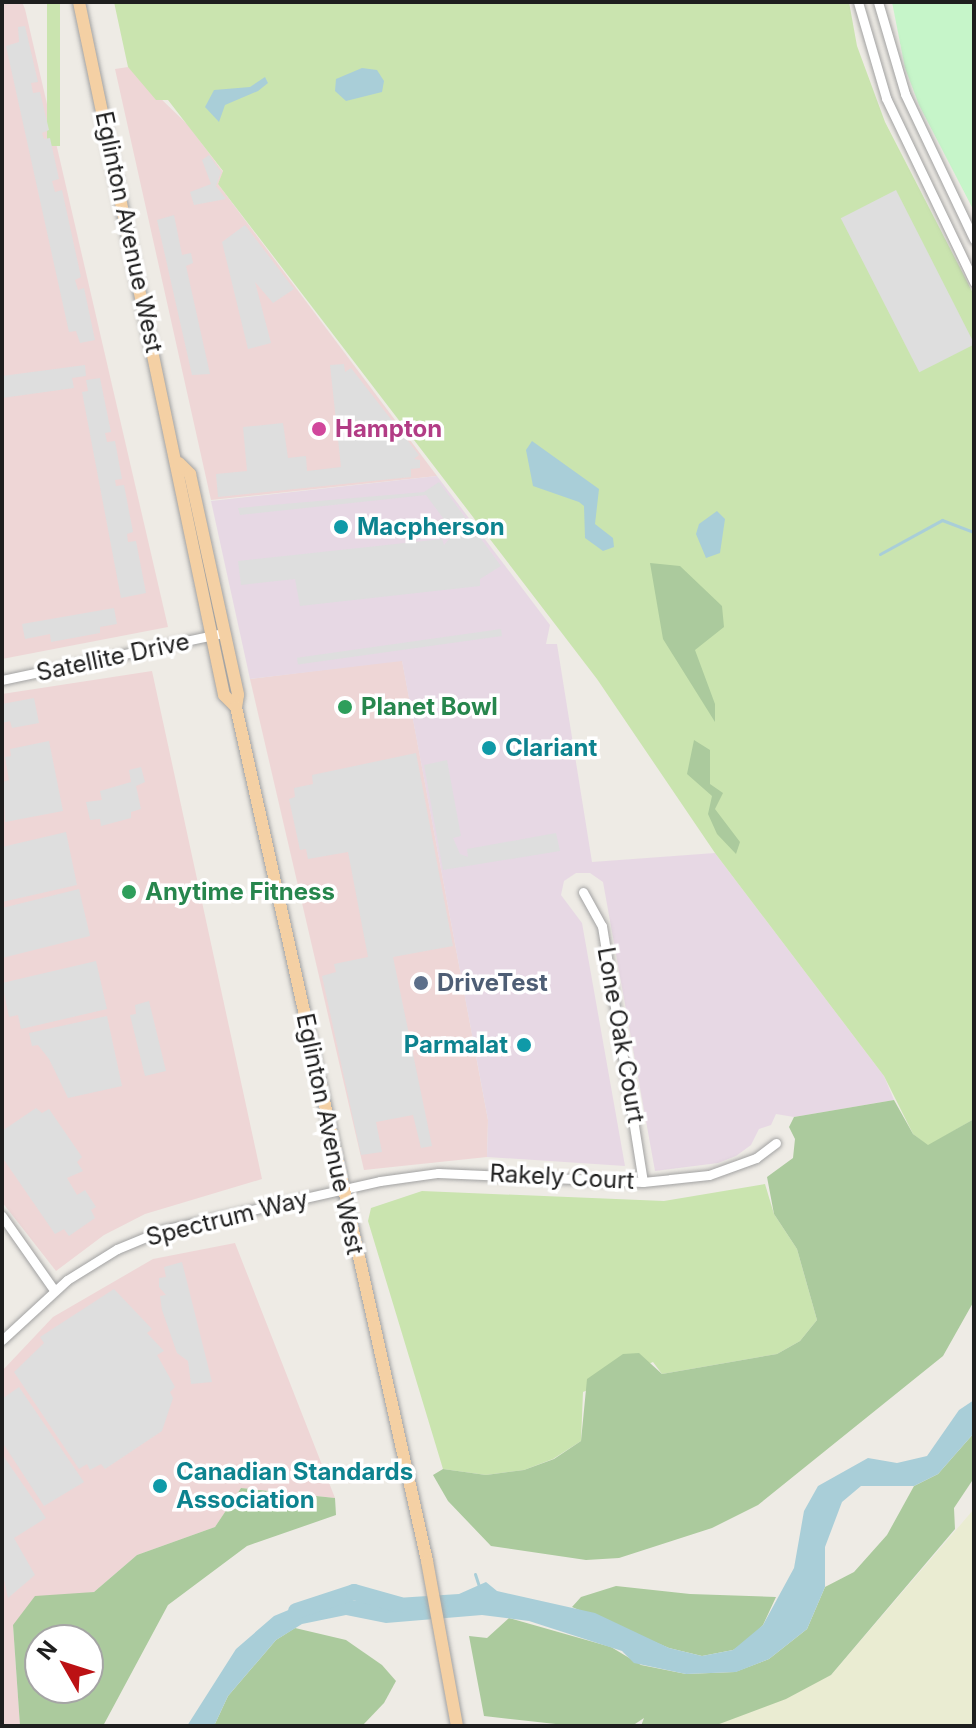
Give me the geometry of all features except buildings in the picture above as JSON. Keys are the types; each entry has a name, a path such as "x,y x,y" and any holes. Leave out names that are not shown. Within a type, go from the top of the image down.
{"main road":[{"name":"Eglinton Avenue West","path":"79,2 179,463 177,478 236,707 427,1561 457,1726"}],"street":[{"path":"858,2 886,98 974,282"},
{"path":"878,2 905,94 974,239"},
{"name":"Satellite Drive","path":"2,680 218,634"},
{"name":"Lone Oak Court","path":"583,892 602,926 643,1182"},
{"name":"Rakely Court","path":"342,1190 449,1172 643,1182 736,1168 776,1143"},
{"name":"Spectrum Way","path":"2,1340 54,1290 117,1249 163,1230 342,1190"},
{"path":"2,1216 54,1290"}],"shaded area":[{"path":"2,2 22,2 25,9 168,627 2,659"},
{"path":"25,26 38,82 31,83 33,93 40,92 49,130 42,133 44,139 50,138 59,179 52,181 55,192 62,190 81,277 75,280 78,290 84,288 95,340 80,343 76,331 69,332 6,46 19,42 18,27"},
{"path":"128,67 188,125 223,172 218,184 437,476 211,500 115,69"},
{"path":"209,155 221,172 216,186 226,199 194,205 190,192 211,184 202,160"},
{"path":"896,190 974,343 919,372 841,218"},
{"path":"174,215 182,255 191,253 193,263 186,266 210,374 192,375 157,220"},
{"path":"245,225 294,289 273,303 255,282 271,343 248,349 222,242"},
{"path":"344,364 345,372 351,368 419,455 414,459 420,460 420,468 411,469 411,477 218,497 216,474 247,471 243,427 283,423 288,458 306,456 307,471 341,467 330,365"},
{"path":"85,365 86,376 72,378 74,388 2,398 2,376"},
{"path":"100,378 111,432 105,433 107,442 115,441 122,479 115,480 116,486 124,485 133,532 127,534 128,542 136,541 146,593 121,598 82,392 88,391 86,380"},
{"path":"437,476 550,625 546,644 557,644 592,862 715,853 884,1076 894,1100 794,1117 776,1114 771,1125 759,1129 751,1145 736,1156 718,1163 655,1171 603,882 590,873 576,873 564,881 561,895 582,923 625,1166 487,1157 488,1120 402,661 250,679 211,501"},
{"path":"439,482 501,566 480,579 480,586 300,606 295,579 241,585 238,561 442,539 444,545 454,533 426,495 240,515 238,508 424,492"},
{"path":"114,608 117,624 100,627 100,633 51,642 50,634 25,639 22,624"},
{"path":"501,629 502,636 298,665 297,658"},
{"path":"402,660 488,1120 487,1157 364,1170 250,679"},
{"path":"152,671 262,1179 145,1214 104,1235 56,1271 2,1202 2,694"},
{"path":"34,698 39,723 12,728 10,721 2,723 2,704"},
{"path":"49,741 63,811 5,822 3,782 9,780 5,757 11,756 10,749"},
{"path":"416,753 453,946 393,957 432,1146 421,1148 413,1115 376,1122 382,1152 361,1155 322,976 336,972 334,964 368,957 348,852 308,859 306,849 300,850 289,799 295,797 294,788 313,784 312,775"},
{"path":"447,760 461,836 453,838 460,854 468,857 467,849 556,833 560,851 443,870 424,765"},
{"path":"141,767 145,782 136,786 141,809 131,812 131,818 101,826 100,819 90,820 86,802 102,800 100,791 131,782 129,770"},
{"path":"66,832 77,885 2,902 2,847"},
{"path":"79,889 90,936 2,958 2,908"},
{"path":"96,961 107,1009 21,1029 18,1015 9,1017 2,983"},
{"path":"149,1001 166,1071 145,1076 130,1015 136,1014 135,1005"},
{"path":"107,1016 122,1086 68,1098 49,1059 38,1045 32,1046 29,1033"},
{"path":"36,1108 42,1113 49,1109 82,1157 77,1162 83,1171 67,1178 77,1195 85,1190 96,1207 91,1210 95,1218 69,1236 64,1229 55,1234 2,1157 2,1131"},
{"path":"235,1243 335,1498 241,1488 215,1527 137,1555 94,1592 72,1595 13,1625 20,1726 2,1726 2,1371 53,1317 153,1259"},
{"path":"182,1262 212,1382 191,1384 188,1361 177,1353 162,1310 160,1296 166,1295 159,1287 159,1278 166,1277 164,1267"},
{"path":"114,1289 152,1329 147,1333 164,1351 157,1355 175,1387 170,1392 173,1398 162,1431 105,1469 101,1464 90,1470 87,1464 79,1469 14,1372 44,1343 40,1337"},
{"path":"19,1387 84,1482 44,1506 2,1442 2,1399"},
{"path":"2,1454 46,1518 14,1538 35,1575 8,1598 2,1571"}],"green space":[{"path":"47,2 60,2 60,146 47,146"},
{"path":"114,2 849,2 857,46 885,122 974,295 974,1119 928,1146 913,1134 884,1076 715,853 597,679 218,184 223,171 168,100 156,100 128,67"},
{"path":"892,2 974,2 974,211 919,105 905,68"},
{"path":"650,563 680,566 722,606 724,627 695,650 715,704 715,722 663,639"},
{"path":"694,740 710,750 710,784 723,793 715,809 740,842 736,854 717,834 708,814 712,796 687,774"},
{"path":"894,1100 913,1134 928,1145 974,1119 974,1301 943,1356 758,1505 712,1528 619,1558 586,1560 491,1546 448,1501 433,1475 443,1469 486,1475 524,1470 554,1459 581,1441 587,1379 623,1354 639,1353 662,1374 777,1354 800,1341 817,1320 797,1249 774,1214 767,1177 793,1158 795,1139 789,1127 794,1117"},
{"path":"765,1184 774,1214 797,1249 817,1320 800,1341 777,1354 662,1374 653,1362 583,1392 581,1441 553,1459 524,1470 486,1475 443,1469 368,1221 371,1208 422,1191 664,1201"},
{"path":"974,1433 974,1478 954,1508 955,1529 831,1675 786,1699 714,1726 641,1726 644,1718 632,1726 574,1726 484,1716 469,1636 487,1638 509,1618 611,1647 641,1665 686,1674 735,1672 769,1659 807,1629 825,1587 854,1572 887,1535 914,1486 938,1474"},
{"path":"241,1488 335,1498 336,1515 247,1546 168,1605 103,1726 20,1726 13,1625 35,1596 94,1592 137,1555 215,1527"},
{"path":"974,1509 974,1726 714,1726 831,1675"},
{"path":"616,1586 690,1594 776,1597 763,1625 748,1641 733,1650 702,1656 669,1648 572,1607 581,1597"},
{"path":"295,1628 346,1640 382,1665 396,1681 384,1703 362,1726 214,1726 228,1696 276,1640"}],"water":[{"path":"362,68 377,70 384,81 382,92 346,101 335,91 336,79"},
{"path":"265,77 268,83 258,91 225,105 219,122 205,107 214,90 250,87"},
{"path":"532,441 599,489 595,524 613,538 614,547 603,551 585,538 584,506 579,502 533,486 526,450"},
{"path":"717,511 725,519 720,553 706,558 696,534 699,524"},
{"path":"974,1400 974,1433 938,1474 914,1486 861,1486 842,1502 825,1547 825,1587 807,1629 769,1659 736,1672 686,1674 634,1663 622,1651 529,1621 482,1615 386,1623 346,1615 302,1624 276,1640 228,1696 214,1726 187,1726 236,1649 274,1616 303,1604 459,1594 486,1582 497,1591 595,1613 669,1648 702,1656 733,1650 763,1625 794,1568 804,1511 818,1486 868,1458 897,1463 927,1456 959,1410"}],"waterway":[{"path":"880,554 942,520 974,532"},
{"path":"475,1574 479,1586"},
{"path":"296,1611 354,1592 400,1605"}],"place":[{"name":"Hampton","path":"319,429"},
{"name":"Macpherson","path":"341,527"},
{"name":"Planet Bowl","path":"345,707"},
{"name":"Clariant","path":"489,748"},
{"name":"Anytime Fitness","path":"129,892"},
{"name":"DriveTest","path":"421,983"},
{"name":"Parmalat","path":"524,1045"},
{"name":"Canadian Standards Association","path":"160,1486"}]}
